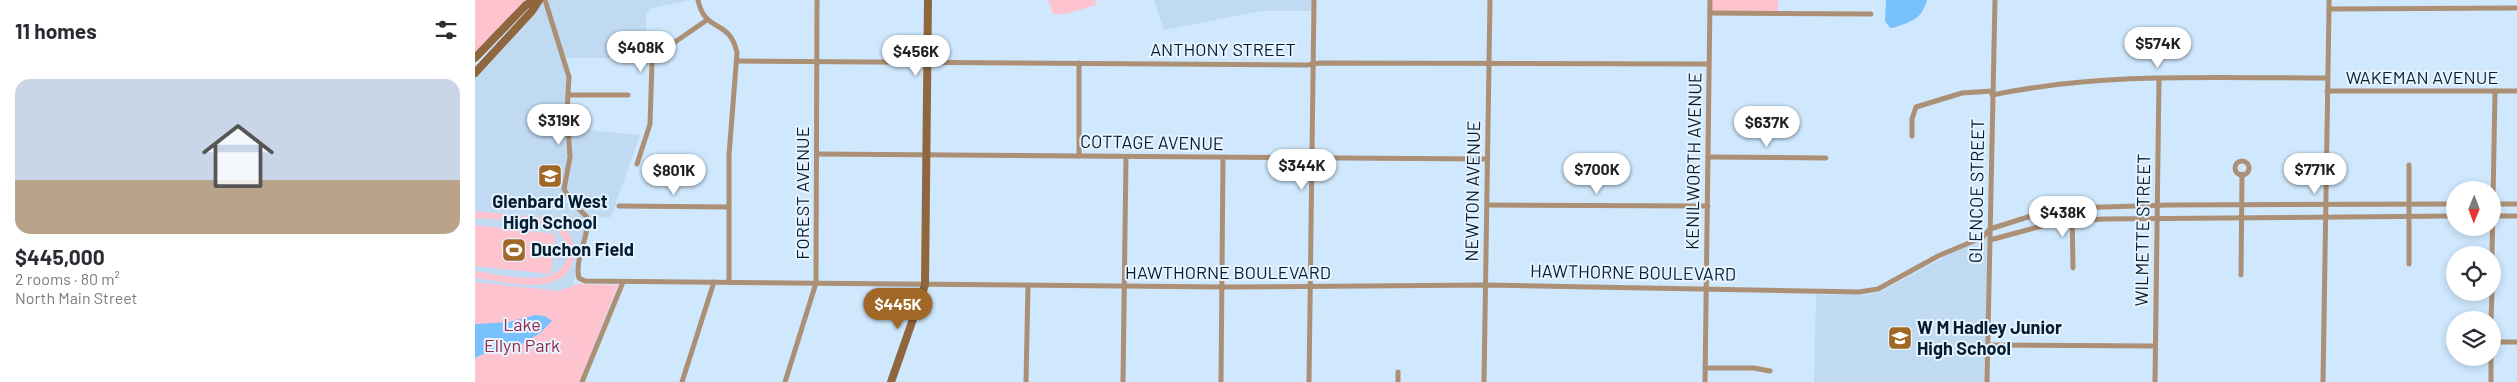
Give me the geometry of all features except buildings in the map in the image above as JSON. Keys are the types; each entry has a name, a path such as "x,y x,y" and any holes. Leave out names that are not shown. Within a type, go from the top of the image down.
{"street":[{"path":"475,58 526,5 535,0"},
{"path":"475,73 532,11 539,0"},
{"path":"545,0 568,71 569,95 628,95"},
{"path":"698,0 702,15 728,32 732,37 737,60 729,155 729,282"},
{"name":"FOREST AVENUE","path":"785,382 817,283 817,0"},
{"path":"891,382 925,285 928,0"},
{"path":"1309,382 1314,0"},
{"name":"NEWTON AVENUE","path":"1484,382 1490,0"},
{"name":"KENILWORTH AVENUE","path":"1705,382 1710,0"},
{"name":"GLENCOE STREET","path":"1987,382 1995,0"},
{"path":"2323,382 2329,0"},
{"path":"2491,0 2491,8"},
{"path":"2329,9 2517,8"},
{"path":"1710,13 1871,14"},
{"path":"637,164 650,124 652,62 656,55 707,20"},
{"name":"ANTHONY STREET","path":"737,60 1314,64 1709,64"},
{"path":"1079,63 1079,156"},
{"name":"WAKEMAN AVENUE","path":"1912,136 1912,119 1916,107 1961,93 1992,92 1992,95 2060,83 2159,79 2327,78"},
{"name":"WILMETTE STREET","path":"2155,382 2159,79"},
{"name":"WAKEMAN AVENUE","path":"2327,92 2517,92"},
{"path":"2493,181 2495,92"},
{"name":"HAWTHORNE BOULEVARD","path":"569,95 567,117 570,157 564,189 572,202 584,212 589,225 578,270 579,278 585,281 1223,287 1486,285 1859,292 1878,289 1938,256 1983,237 1990,229"},
{"name":"COTTAGE AVENUE","path":"817,154 1487,159"},
{"path":"1123,382 1126,157"},
{"path":"1708,157 1826,158"},
{"path":"1221,382 1223,158"},
{"path":"2409,165 2409,264"},
{"path":"2241,275 2242,174"},
{"path":"1990,229 2031,216 2072,208 2446,204"},
{"path":"2501,204 2517,204"},
{"path":"1487,205 1708,206"},
{"path":"619,206 729,207"},
{"path":"2072,208 2073,268"},
{"path":"1989,240 2029,228 2072,221 2156,218 2446,216"},
{"path":"2501,216 2517,216"},
{"path":"582,382 623,282"},
{"path":"682,382 714,282"},
{"path":"1026,382 1028,285"},
{"path":"2501,342 2517,342"},
{"path":"1988,344 2155,346"},
{"path":"2491,366 2491,382"},
{"path":"1705,368 1754,368 1770,371"},
{"path":"1398,372 1398,382"}],"shaded area":[{"name":"Glenbard West High School","path":"542,0 691,0 652,8 646,14 646,58 562,58 567,72 567,128 640,135 611,217 586,218 587,225 573,286 559,291 475,282 475,74"},
{"path":"1154,0 1312,0 1312,11 1261,11 1164,30"},
{"name":"W M Hadley Junior High School","path":"1987,238 1985,382 1814,382 1816,295 1866,295 1880,292 1956,251"}],"green space":[{"path":"475,0 526,0 475,53"},
{"path":"1048,0 1095,0 1096,5 1065,14 1053,14"},
{"path":"1711,0 1778,0 1778,12 1711,11"},
{"path":"475,211 574,221 574,229 565,229 572,240 574,248 573,261 567,273 557,280 545,284 531,285 475,278 475,271 515,277 544,277 556,273 564,265 567,252 563,237 551,227 525,222 475,218"},
{"name":"Duchon Field","path":"475,225 555,234 551,274 475,266"},
{"name":"Lake Ellyn Park","path":"475,282 559,291 577,284 618,285 579,382 475,382"}],"water":[{"path":"1886,0 1927,0 1922,12 1915,19 1890,28 1885,21"},
{"path":"535,315 545,316 552,321 540,333 517,347 483,354 475,358 475,324 509,322"}],"place":[{"name":"Glenbard West High School","path":"550,176"},
{"name":"Duchon Field","path":"514,250"},
{"name":"W M Hadley Junior High School","path":"1900,338"}]}
